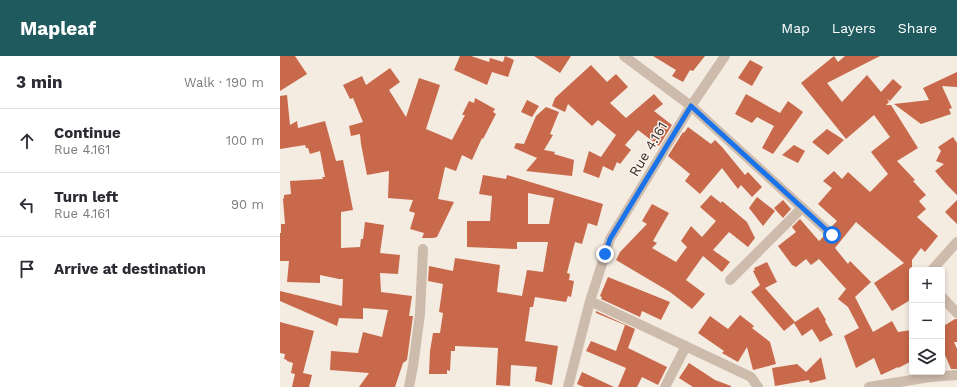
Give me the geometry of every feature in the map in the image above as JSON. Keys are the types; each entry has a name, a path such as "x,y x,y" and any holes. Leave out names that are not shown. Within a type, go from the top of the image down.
{"street":[{"path":"624,56 691,106 832,235"},
{"name":"Rue 4.161","path":"568,387 590,301 610,239 691,106 725,56"},
{"path":"730,280 802,208"},
{"path":"935,267 957,242"},
{"path":"409,387 420,314 423,249"},
{"path":"945,300 957,313"},
{"path":"590,301 751,378 758,387"},
{"path":"665,387 686,346"},
{"path":"869,387 930,377 957,375"}],"building":[{"path":"280,56 295,56 307,74 280,91"},
{"path":"460,56 471,56 489,62 490,58 503,62 505,56 514,60 508,77 492,72 487,85 454,70"},
{"path":"534,56 571,56 560,73"},
{"path":"653,56 705,56 693,71 690,70 683,82 672,76 676,70"},
{"path":"834,56 838,62 845,56 880,56 827,83 842,102 867,75 881,92 893,79 902,87 890,101 887,99 889,102 886,105 891,105 918,148 897,161 915,180 913,181 926,195 919,201 926,209 917,217 938,236 925,252 921,248 912,260 912,267 909,267 909,301 892,311 874,283 904,263 856,222 835,248 848,264 850,261 871,282 855,297 873,332 892,321 898,332 909,330 909,362 881,375 874,358 856,368 844,336 859,328 848,307 838,299 846,289 819,259 811,265 806,259 796,267 792,265 778,246 796,232 792,227 800,219 819,241 824,236 831,241 837,239 838,233 832,226 837,221 818,204 832,188 823,181 834,171 842,179 848,172 870,192 888,174 871,152 890,137 874,115 846,139 801,83"},
{"path":"750,60 763,67 752,86 738,78"},
{"path":"591,65 607,82 616,74 628,87 610,103 626,118 654,94 663,104 654,111 672,125 659,146 638,130 625,145 631,150 620,164 617,162 613,171 603,166 599,178 583,172 589,151 601,157 616,135 598,120 592,126 568,104 565,112 552,106 555,98"},
{"path":"390,68 400,82 389,90 406,117 419,78 440,85 426,129 452,140 465,115 462,115 469,101 474,103 475,98 495,109 493,112 496,114 483,139 482,138 472,160 462,155 456,171 445,167 438,199 454,202 437,237 422,238 424,233 410,229 415,213 409,211 413,200 388,198 389,171 367,175 360,134 351,136 349,126 363,122 353,98 350,99 343,85 362,76 366,85"},
{"path":"957,72 957,87 942,86 952,108 949,109 951,114 921,124 894,104 929,100 923,88"},
{"path":"746,94 780,113 788,101 803,112 773,154 762,148 774,126 757,117 752,123 735,114"},
{"path":"287,95 290,125 297,121 298,128 325,121 336,161 343,160 353,210 341,212 341,248 360,247 361,239 363,239 365,222 384,225 380,253 400,255 398,274 380,273 381,292 412,296 409,316 413,316 407,360 403,363 395,387 359,387 369,373 330,370 331,351 358,353 363,332 382,337 388,310 363,308 363,319 339,318 337,326 280,301 280,291 342,306 343,279 320,275 320,283 287,282 289,261 280,261 281,224 285,224 283,199 284,195 291,194 290,181 323,179 322,177 325,177 320,151 310,154 305,145 280,149 280,96"},
{"path":"527,100 539,106 532,117 521,112"},
{"path":"546,107 559,112 550,134 553,135 544,150 555,152 554,154 574,160 572,176 526,171 537,158 514,148 516,143 524,144 536,116"},
{"path":"688,127 711,144 715,140 745,175 748,172 762,187 752,197 741,185 738,189 722,168 700,194 685,181 690,174 668,156 683,132 684,133"},
{"path":"827,129 844,140 828,155 812,142"},
{"path":"953,137 957,143 957,195 935,171 944,164 936,161 941,151 938,147"},
{"path":"794,145 805,151 798,163 782,155"},
{"path":"483,175 506,179 507,175 603,204 597,226 588,223 582,244 575,242 567,273 570,274 569,280 574,281 571,297 568,296 566,302 535,297 533,307 530,307 525,341 558,346 552,385 535,381 537,367 511,365 510,386 496,385 498,348 455,346 455,351 451,351 450,371 447,370 447,374 429,374 430,351 433,333 440,333 443,313 439,312 443,284 428,281 429,266 453,271 455,258 500,265 497,292 522,296 527,270 543,272 548,242 517,242 517,249 467,247 467,221 490,221 492,196 479,194","holes":["528,193 554,198 549,224 528,224"]},
{"path":"711,195 721,203 722,201 747,222 755,238 748,247 729,232 713,250 730,262 722,272 703,256 686,280 705,294 692,309 670,292 616,260 620,252 647,224 642,221 652,204 669,213 653,241 657,243 652,248 676,262 687,247 681,241 691,226 702,237 716,221 700,207"},
{"path":"757,197 775,211 763,226 749,208"},
{"path":"783,200 791,209 783,218 774,208"},
{"path":"957,200 957,224 945,212"},
{"path":"767,262 777,282 765,288 795,322 818,307 833,335 820,342 812,329 802,336 794,323 784,331 751,292 760,285 753,271 755,270 754,268"},
{"path":"608,277 670,302 661,320 642,311 640,317 601,299 602,297 600,296"},
{"path":"596,311 635,329 628,348 667,367 658,385 642,377 637,387 618,387 626,368 586,351 591,341 616,351 625,325 596,313"},
{"path":"740,315 754,326 752,328 770,342 776,364 753,370 747,347 738,362 722,353 724,351 698,333 710,316 728,329"},
{"path":"957,319 957,342 954,342 957,349 957,369 951,369 945,355 945,325"},
{"path":"280,322 314,331 303,373 312,375 309,387 292,387 295,374 291,373 293,363 284,359 285,354 280,353"},
{"path":"821,357 826,379 810,383 809,380 775,386 772,368 797,364 806,372"},
{"path":"689,363 715,380 731,387 693,387 679,378"},
{"path":"582,372 614,387 584,387 577,384"}],"route":[{"path":"605,254 610,239 691,106 832,235"}]}
